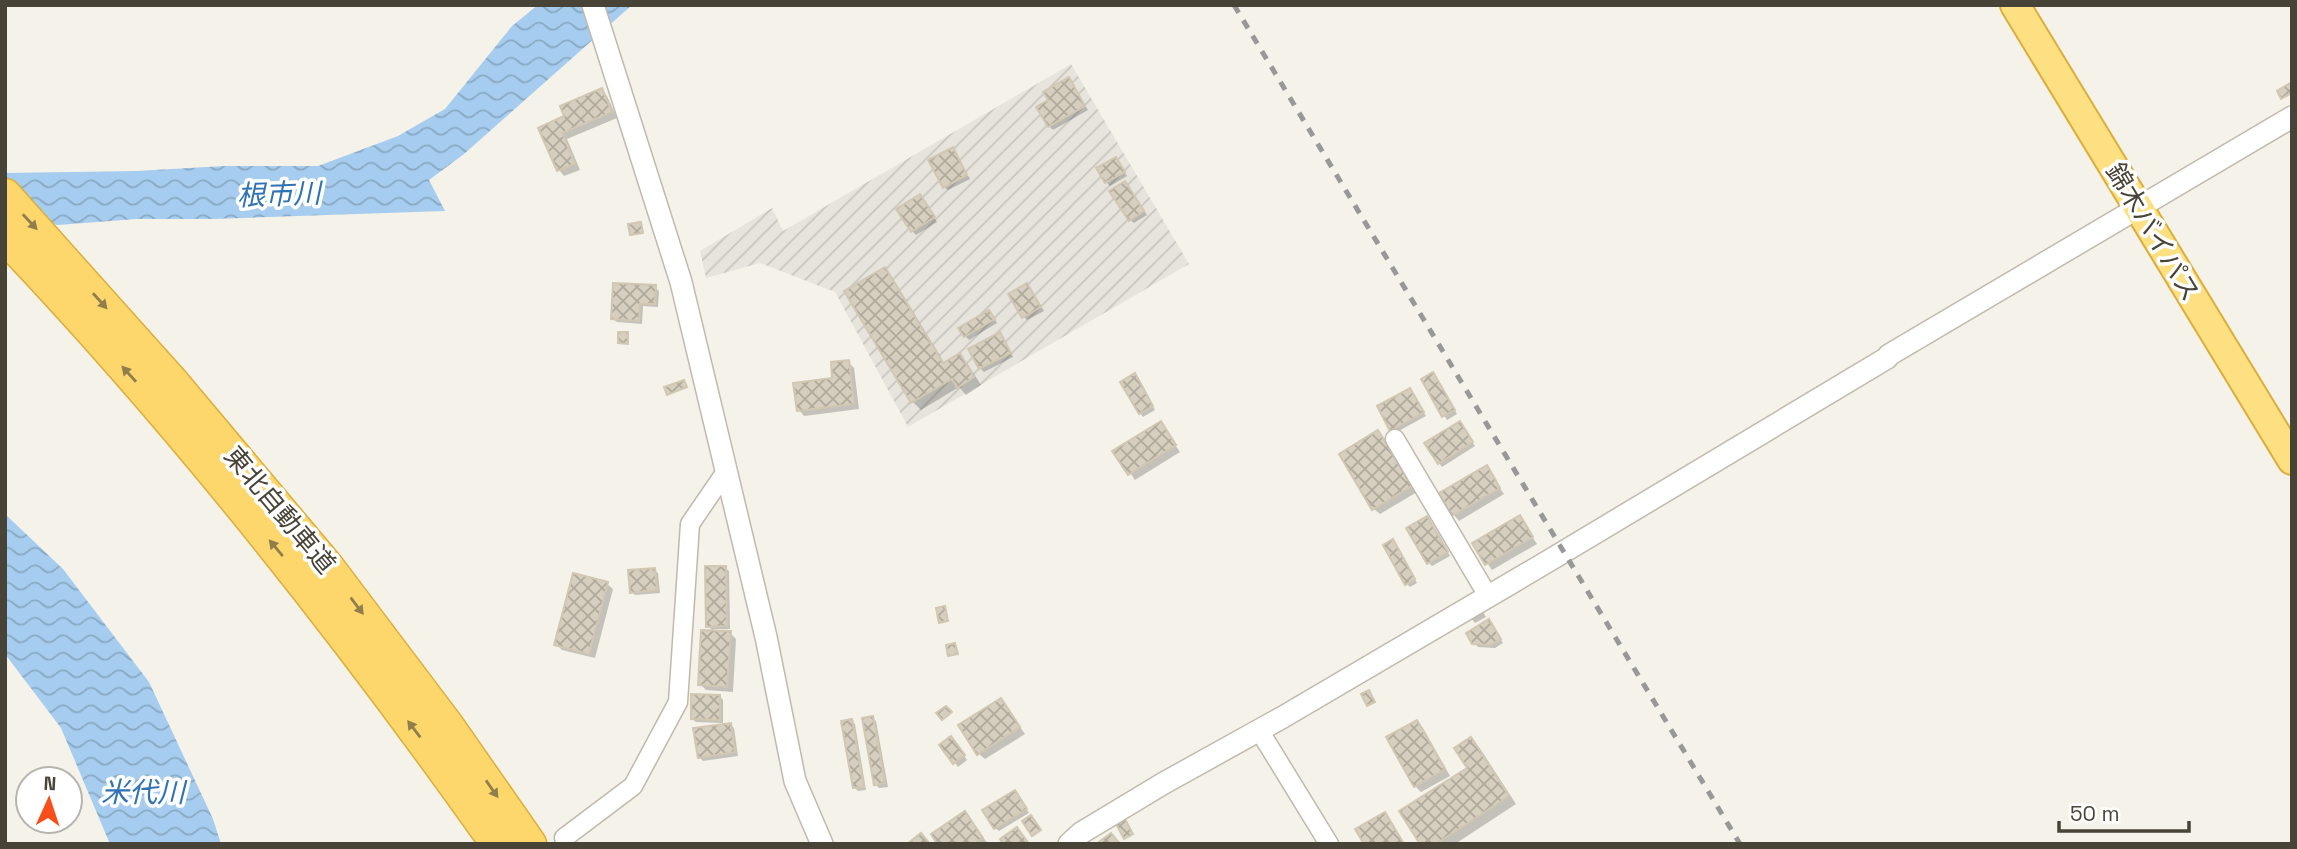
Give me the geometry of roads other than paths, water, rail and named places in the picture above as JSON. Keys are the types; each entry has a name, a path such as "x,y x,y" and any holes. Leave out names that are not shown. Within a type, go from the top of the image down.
{"highway":[{"name":"錦木バイパス","path":"2015,5 2292,460"},
{"name":"東北自動車道","path":"5,195 174,384 327,566 447,725 530,844"},
{"name":"東北自動車道","path":"12,244 152,400 303,582 427,745 497,844"}],"street":[{"path":"593,5 681,282 766,636 795,781 822,844"},
{"path":"1069,844 1081,833 1164,783 1488,596 2292,117"},
{"path":"1395,439 1488,596"},
{"path":"564,838 633,786 678,702 690,524 727,470"},
{"path":"1259,730 1329,844"}],"water":[{"name":"根市川","path":"538,5 632,5 464,154 429,180 445,211 136,219 58,225 5,215 5,173 137,171 224,166 318,166 398,136 445,109 512,26"},
{"name":"米代川","path":"5,514 63,569 149,682 213,819 221,844 110,844 84,782 84,765 77,765 61,728 5,654"}],"railway":[{"path":"1234,5 1740,844"}]}
